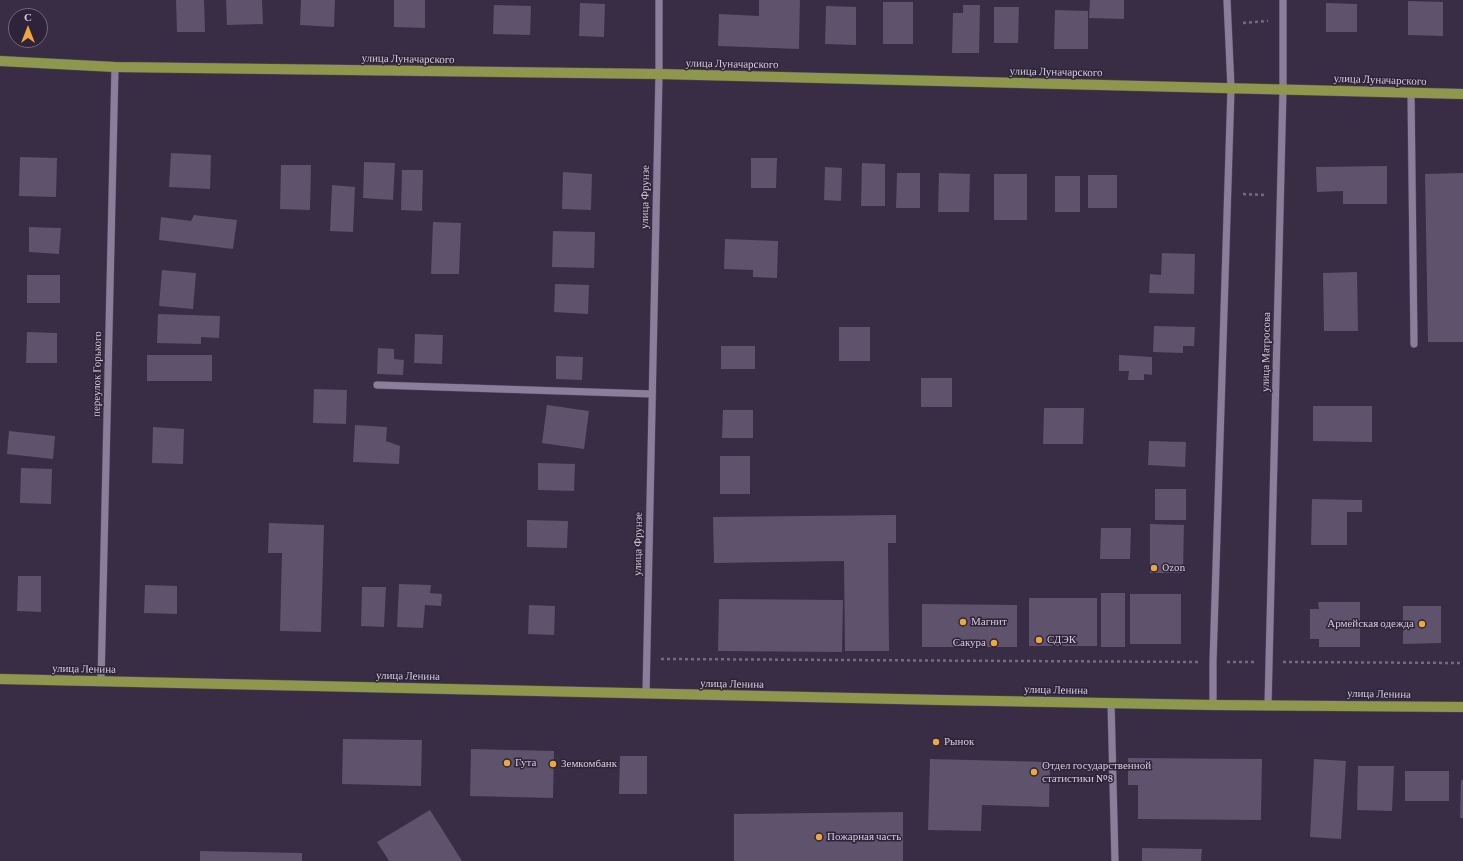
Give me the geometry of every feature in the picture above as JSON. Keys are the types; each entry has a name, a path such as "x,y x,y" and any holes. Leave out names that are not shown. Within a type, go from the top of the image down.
{"main road":[{"name":"улица Луначарского","path":"0,61 115,67 659,74 1463,94"},
{"name":"улица Ленина","path":"0,680 1214,705 1463,707"}],"street":[{"name":"улица Фрунзе","path":"646,694 659,74 659,0"},
{"path":"1214,705 1231,88 1227,0"},
{"name":"улица Матросова","path":"1268,705 1281,195 1283,0"},
{"name":"переулок Горького","path":"101,681 115,67"},
{"path":"1410,92 1414,344"},
{"path":"377,385 652,394"},
{"path":"1111,703 1115,861"}],"path":[{"path":"1228,23 1283,20"},
{"path":"1228,194 1281,195"},
{"path":"647,659 1463,663"}],"building":[{"path":"176,0 204,0 205,32 177,32"},
{"path":"226,0 262,0 263,24 227,25"},
{"path":"301,0 335,0 334,27 300,25"},
{"path":"394,0 425,0 425,28 394,27"},
{"path":"759,0 800,0 799,49 718,46 719,14 759,16"},
{"path":"1090,0 1124,0 1124,19 1089,18"},
{"path":"1408,1 1443,2 1443,36 1408,35"},
{"path":"883,2 913,2 913,44 883,44"},
{"path":"580,3 605,4 604,37 579,36"},
{"path":"1326,3 1357,4 1357,32 1326,32"},
{"path":"494,5 531,6 530,35 493,34"},
{"path":"963,5 980,5 979,53 952,53 953,13 963,13"},
{"path":"826,6 856,7 856,45 825,44"},
{"path":"994,7 1019,7 1018,43 994,43"},
{"path":"1055,10 1088,11 1088,49 1054,49"},
{"path":"171,153 211,155 210,189 169,187"},
{"path":"20,157 57,158 56,197 19,196"},
{"path":"751,158 777,158 776,188 751,188"},
{"path":"364,162 395,163 393,200 363,198"},
{"path":"862,163 885,164 885,206 861,206"},
{"path":"281,165 311,165 310,210 280,209"},
{"path":"1387,166 1387,204 1343,204 1343,191 1317,192 1316,167"},
{"path":"825,167 842,168 841,201 824,200"},
{"path":"402,170 423,170 422,211 401,210"},
{"path":"563,172 592,174 591,210 562,209"},
{"path":"897,173 920,173 920,208 896,208"},
{"path":"939,173 970,174 969,212 938,212"},
{"path":"1463,173 1463,342 1428,342 1425,174"},
{"path":"994,174 1027,174 1027,220 994,220"},
{"path":"1088,175 1117,175 1117,208 1088,208"},
{"path":"1055,176 1080,176 1080,212 1055,212"},
{"path":"332,185 355,187 353,232 330,231"},
{"path":"194,215 237,220 233,249 159,240 161,217 191,221"},
{"path":"433,222 461,223 459,274 431,274"},
{"path":"29,227 61,228 59,254 29,252"},
{"path":"553,231 595,232 594,268 552,267"},
{"path":"725,239 778,241 777,278 753,277 753,270 724,269"},
{"path":"1162,253 1195,254 1194,294 1149,293 1150,274 1161,275"},
{"path":"162,270 196,273 193,309 159,306"},
{"path":"1357,272 1358,331 1324,331 1323,273"},
{"path":"27,275 60,275 60,303 27,303"},
{"path":"555,284 589,285 588,314 554,312"},
{"path":"158,314 220,316 219,338 201,337 201,344 157,343"},
{"path":"1154,326 1195,327 1194,346 1183,346 1183,353 1153,352"},
{"path":"839,327 870,327 870,361 839,361"},
{"path":"27,332 57,333 57,363 26,363"},
{"path":"415,334 443,335 442,364 414,363"},
{"path":"721,346 755,346 755,369 721,369"},
{"path":"378,348 394,349 394,359 404,360 403,375 377,374"},
{"path":"147,355 212,355 212,381 147,381"},
{"path":"1119,355 1152,357 1152,375 1144,374 1144,380 1128,380 1129,371 1119,371"},
{"path":"556,356 583,357 582,380 556,379"},
{"path":"921,378 952,378 952,407 921,407"},
{"path":"314,389 347,390 346,424 313,423"},
{"path":"547,405 589,411 584,449 542,443"},
{"path":"1313,406 1372,406 1372,442 1313,441"},
{"path":"1044,408 1084,408 1083,444 1043,444"},
{"path":"723,410 753,410 753,438 722,438"},
{"path":"355,425 387,427 386,441 400,446 399,464 353,462"},
{"path":"153,427 184,429 183,464 152,463"},
{"path":"9,431 55,436 53,459 7,454"},
{"path":"1149,441 1186,442 1185,467 1148,465"},
{"path":"720,456 750,456 750,494 720,494"},
{"path":"538,463 575,464 574,491 538,490"},
{"path":"21,468 52,469 51,504 20,503"},
{"path":"1155,489 1186,489 1186,520 1155,520"},
{"path":"1312,499 1362,500 1362,512 1347,512 1347,545 1311,545"},
{"path":"896,515 896,543 888,543 889,651 845,651 844,561 714,563 713,517"},
{"path":"527,520 568,521 567,548 527,547"},
{"path":"269,523 324,525 321,632 280,631 282,553 268,553"},
{"path":"1150,524 1184,525 1183,573 1150,573"},
{"path":"1101,528 1131,528 1130,559 1100,559"},
{"path":"18,576 41,576 41,612 17,611"},
{"path":"399,584 431,585 430,593 442,594 441,606 425,605 423,628 397,627"},
{"path":"145,585 177,586 177,614 144,613"},
{"path":"362,587 386,587 384,627 361,626"},
{"path":"1101,593 1125,593 1125,647 1101,647"},
{"path":"1130,594 1181,594 1181,644 1130,644"},
{"path":"1029,598 1097,598 1097,646 1029,646"},
{"path":"719,599 843,600 842,652 718,651"},
{"path":"1318,602 1360,602 1360,647 1319,647 1319,639 1310,639 1310,609 1319,609"},
{"path":"922,604 1017,605 1017,647 922,647"},
{"path":"529,605 555,606 554,635 528,634"},
{"name":"Армейская одежда","path":"1403,606 1441,606 1441,643 1403,644"},
{"path":"343,739 422,740 421,786 342,784"},
{"path":"471,749 554,751 553,798 470,796"},
{"path":"620,756 647,756 647,794 619,794"},
{"path":"1128,758 1262,759 1261,820 1138,819 1138,785 1128,785"},
{"path":"930,759 1050,762 1049,807 982,805 981,831 928,830"},
{"path":"1314,759 1346,761 1341,839 1310,837"},
{"path":"1358,766 1394,766 1392,811 1357,810"},
{"path":"1405,771 1449,771 1449,801 1405,801"},
{"path":"1461,780 1463,780 1463,818 1460,818"},
{"path":"430,810 462,861 389,861 377,842"},
{"name":"Пожарная часть","path":"903,812 903,861 734,861 734,814"},
{"path":"1142,848 1202,849 1201,861 1142,861"},
{"path":"200,851 302,853 302,861 200,861"}],"place":[{"name":"Ozon","path":"1154,568"},
{"name":"Магнит","path":"963,622"},
{"name":"Армейская одежда","path":"1422,624"},
{"name":"СДЭК","path":"1039,640"},
{"name":"Сакура","path":"994,643"},
{"name":"Рынок","path":"936,742"},
{"name":"Гута","path":"507,763"},
{"name":"Земкомбанк","path":"553,764"},
{"name":"Отдел государственной статистики №8","path":"1034,772"},
{"name":"Пожарная часть","path":"819,837"}]}
